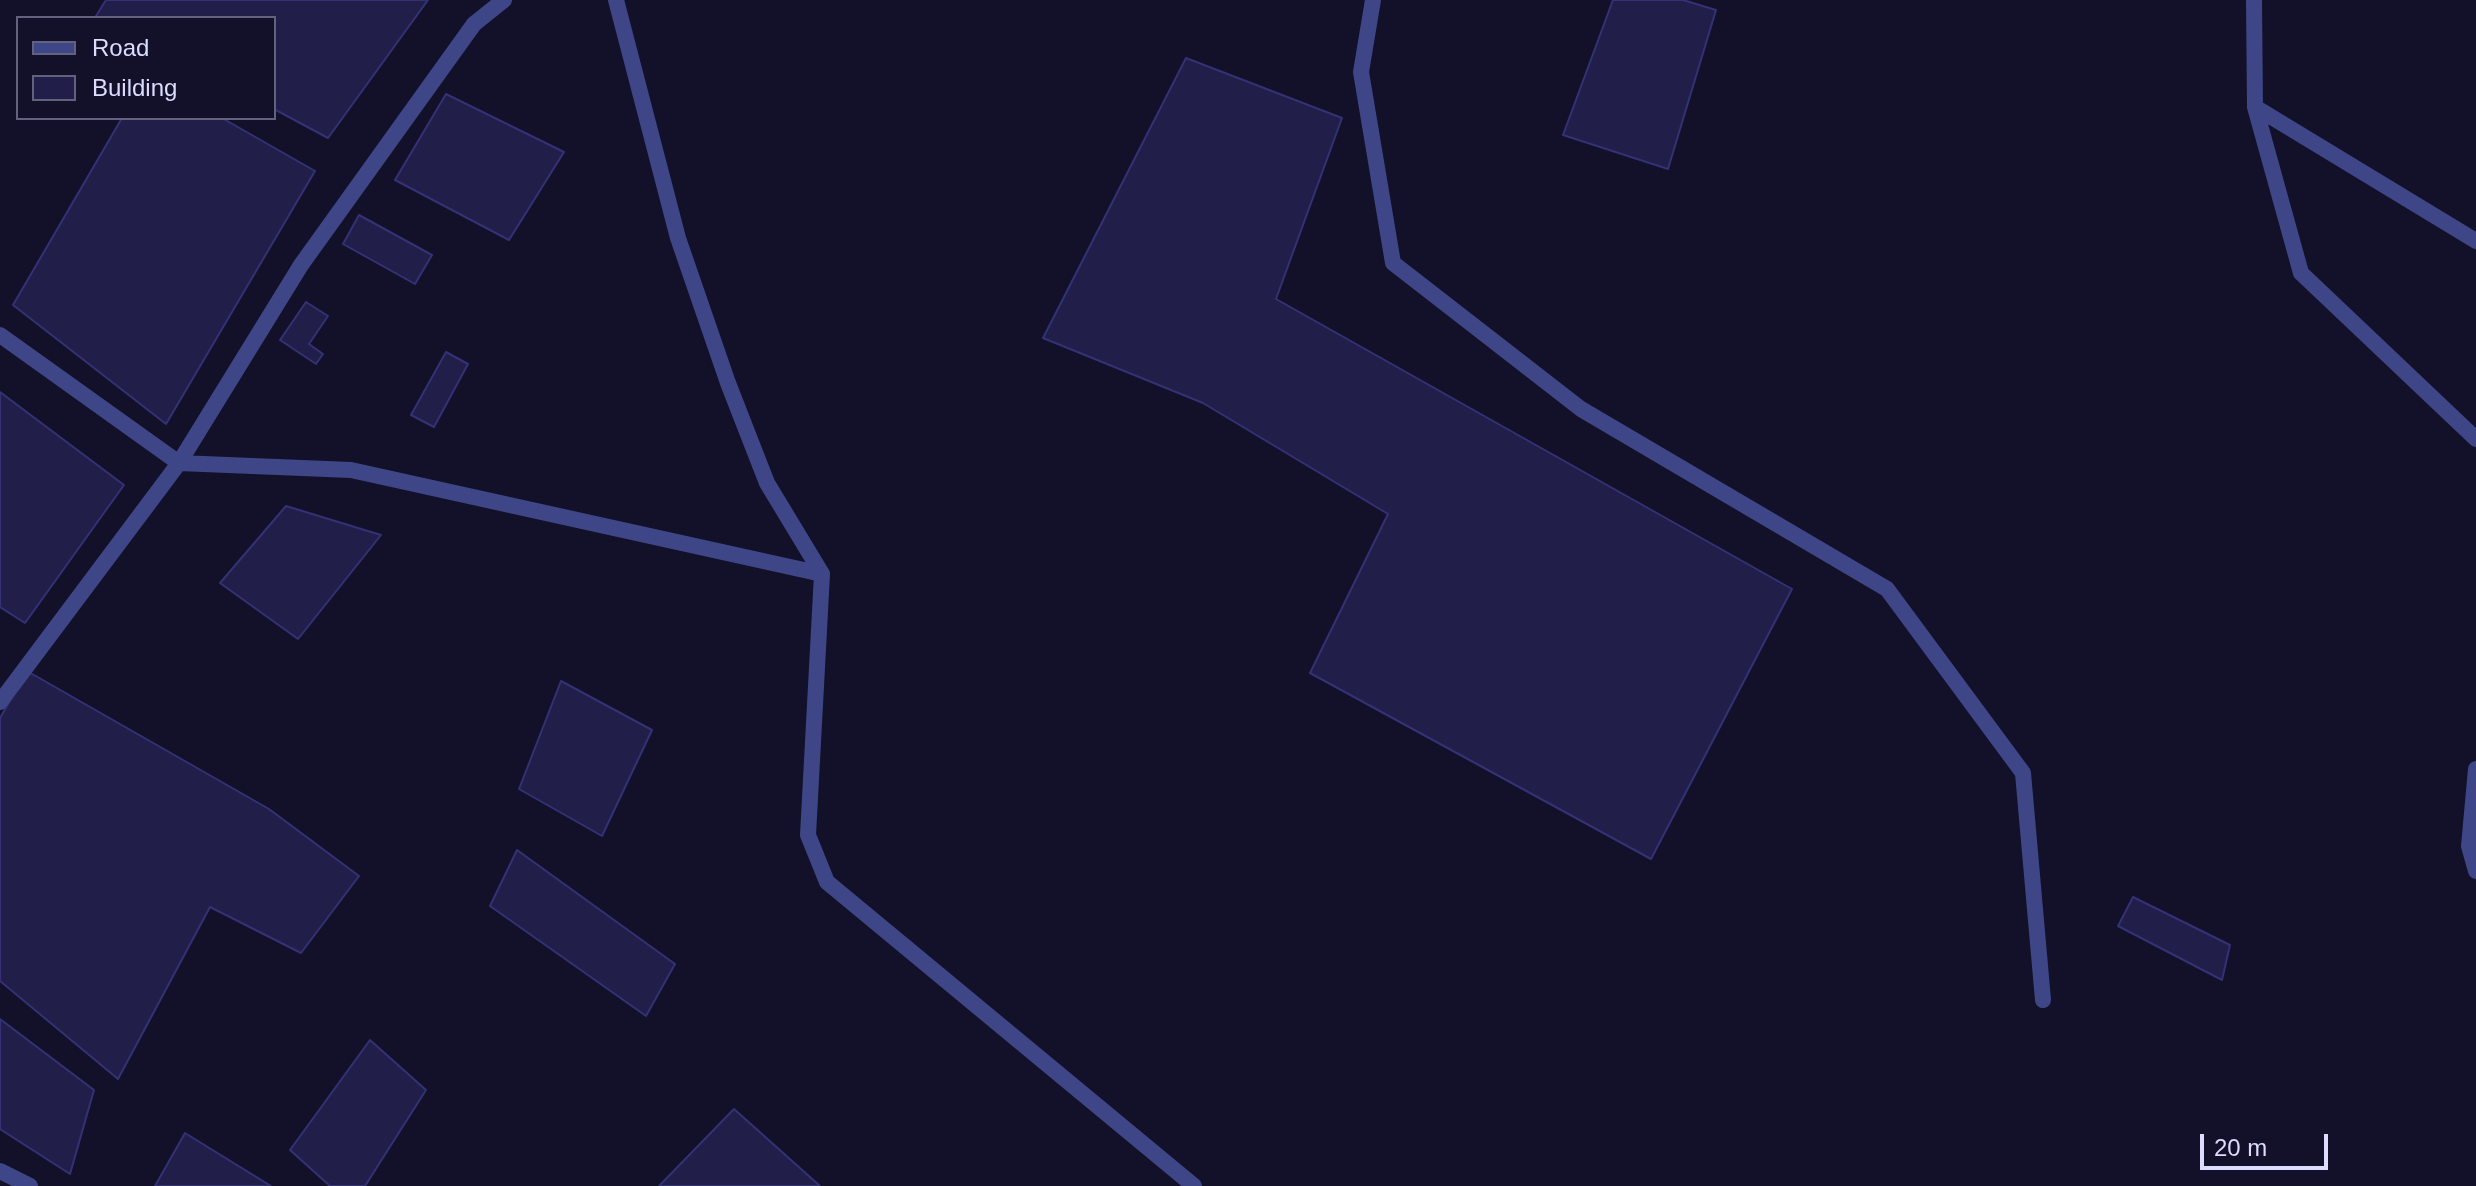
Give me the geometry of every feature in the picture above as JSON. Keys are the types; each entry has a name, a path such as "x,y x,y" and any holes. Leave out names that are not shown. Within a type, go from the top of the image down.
{"street":[{"path":"0,702 179,463 301,265 474,24 504,0"},
{"path":"616,0 678,238 728,383 767,483 822,574 808,835 827,882 1194,1186"},
{"path":"1373,0 1361,72 1393,263 1581,409 1887,589 2023,773 2043,1000"},
{"path":"2254,0 2255,107 2301,273 2476,439"},
{"path":"2255,107 2476,241"},
{"path":"0,335 179,463 351,470 822,574"},
{"path":"2476,769 2469,846 2476,871"},
{"path":"0,1171 30,1186"}],"building":[{"path":"106,0 428,0 328,138 276,110 276,16 96,16"},
{"path":"1613,0 1683,0 1716,10 1668,169 1563,135"},
{"path":"1186,58 1342,118 1276,299 1792,589 1651,859 1310,673 1388,514 1203,403 1043,338"},
{"path":"446,94 564,152 509,240 395,180"},
{"path":"121,120 226,120 315,171 166,424 13,305"},
{"path":"359,215 432,255 415,284 343,244"},
{"path":"306,302 328,316 309,344 323,354 316,364 280,340"},
{"path":"446,352 468,364 434,427 411,415"},
{"path":"0,392 124,485 25,623 0,607"},
{"path":"286,506 381,535 298,639 220,583"},
{"path":"27,671 269,809 359,876 301,953 210,907 118,1079 0,981 0,718"},
{"path":"561,681 652,730 602,836 519,789"},
{"path":"517,850 675,964 646,1016 490,906"},
{"path":"2133,897 2230,945 2222,980 2118,926"},
{"path":"0,1019 94,1090 70,1174 0,1129"},
{"path":"370,1040 426,1090 365,1186 330,1186 290,1150"},
{"path":"734,1109 820,1186 659,1186"},
{"path":"185,1133 271,1186 155,1186"}]}
